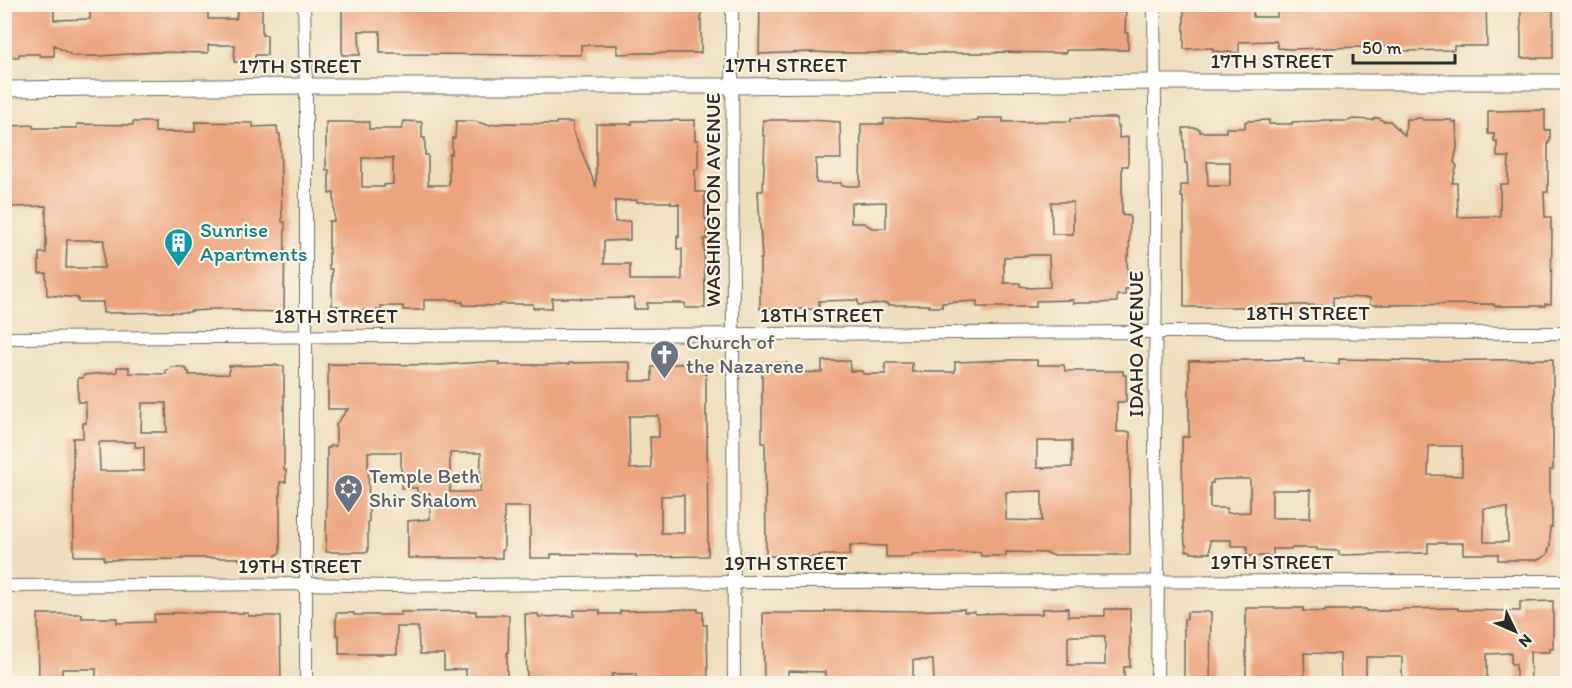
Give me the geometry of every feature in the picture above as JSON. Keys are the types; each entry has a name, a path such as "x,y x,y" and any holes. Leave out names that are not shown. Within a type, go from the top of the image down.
{"street":[{"path":"304,4 306,684"},
{"name":"WASHINGTON AVENUE","path":"732,4 734,684"},
{"name":"IDAHO AVENUE","path":"1154,4 1157,684"},
{"name":"17TH STREET","path":"4,89 1155,82 1568,82"},
{"name":"18TH STREET","path":"4,338 1568,333"},
{"name":"19TH STREET","path":"4,586 1568,581"}],"building":[{"path":"39,4 54,4 54,20 90,19 90,4 208,4 208,19 236,19 238,5 258,5 258,8 262,9 262,35 267,35 267,55 255,55 255,62 234,62 235,45 208,45 208,53 154,52 73,56 54,45 54,56 19,54 19,57 4,57 4,7 39,6"},
{"path":"342,4 378,4 378,10 400,10 401,6 451,6 451,4 701,4 701,53 617,54 617,45 581,45 581,55 384,53 380,52 380,31 359,31 360,55 342,55"},
{"path":"760,4 1126,4 1125,33 1128,33 1128,50 1066,50 1066,53 812,52 759,54"},
{"path":"1184,4 1254,4 1253,17 1277,17 1277,4 1486,4 1487,46 1454,46 1454,50 1401,51 1401,46 1289,49 1278,48 1276,41 1239,42 1239,53 1213,51 1213,48 1184,49"},
{"path":"1521,4 1553,4 1553,58 1521,58"},
{"path":"1545,110 1545,130 1550,130 1548,192 1544,192 1545,217 1551,217 1552,230 1551,304 1545,304 1545,306 1370,305 1370,298 1333,297 1333,306 1184,307 1184,203 1181,197 1181,185 1188,185 1183,128 1197,128 1200,132 1226,132 1226,128 1245,128 1247,121 1269,120 1269,124 1292,124 1292,122 1379,118 1383,121 1390,121 1405,136 1406,119 1452,120 1456,122 1457,148 1454,162 1457,166 1452,183 1457,183 1458,217 1500,216 1500,184 1508,184 1509,157 1497,157 1497,141 1494,141 1494,134 1488,134 1488,111","holes":["1207,162 1230,162 1230,186 1208,186"]},
{"path":"907,118 963,122 978,121 978,118 1003,118 1003,122 1117,118 1119,138 1128,137 1128,166 1122,166 1122,215 1130,216 1129,256 1127,256 1128,289 1125,289 1125,295 1117,295 1117,302 1036,301 1036,307 977,307 977,301 942,303 942,307 887,305 887,303 858,305 858,300 819,301 819,309 760,309 760,259 762,259 758,191 763,191 765,136 763,136 763,120 840,122 841,159 816,159 816,183 860,186 861,124 884,124 884,119","holes":["886,202 886,228 872,228 864,223 851,223 851,203","1051,202 1073,202 1073,234 1052,234","1049,255 1050,287 1027,288 1020,286 1020,283 1004,283 1004,257"]},
{"path":"695,120 698,169 695,169 695,192 705,192 705,219 707,219 707,239 704,239 705,308 685,308 685,303 647,303 647,309 634,309 634,298 552,298 552,308 533,308 533,304 463,305 463,302 457,302 457,300 424,300 424,310 403,310 403,306 381,306 381,310 339,310 339,306 332,306 329,221 334,221 334,193 329,194 329,170 326,170 326,122 369,122 369,129 402,129 404,121 422,122 425,155 428,155 428,185 449,185 449,154 452,154 452,138 455,138 456,121 473,121 488,125 573,122 573,130 596,187 596,124 632,124 632,121","holes":["362,158 393,158 393,184 384,185 384,187 362,187","637,200 637,202 679,204 677,249 682,249 682,280 630,280 630,264 604,264 604,241 630,240 630,221 615,222 615,201"]},
{"path":"133,122 155,122 155,132 195,132 195,122 253,123 253,127 277,126 278,134 280,134 282,222 285,222 284,312 209,309 190,312 103,313 103,302 78,302 78,298 47,295 46,273 39,273 39,253 46,253 46,206 11,207 10,126 77,128 77,124 133,125","holes":["67,240 104,240 104,268 66,268"]},
{"path":"1304,359 1304,362 1339,365 1339,359 1428,361 1552,359 1553,470 1550,470 1550,501 1552,501 1552,527 1550,527 1550,546 1547,555 1538,560 1498,560 1498,554 1463,554 1463,543 1428,543 1428,553 1339,555 1339,551 1291,548 1273,549 1273,556 1247,556 1247,546 1231,546 1231,540 1210,540 1210,553 1186,551 1183,529 1182,437 1189,437 1189,361","holes":["1429,446 1462,446 1462,476 1428,475","1250,479 1250,512 1227,513 1227,508 1210,508 1210,483 1213,483 1213,480","1272,490 1311,490 1310,518 1272,518","1484,508 1508,508 1508,542 1484,542"]},
{"path":"1037,360 1037,365 1064,365 1065,371 1123,371 1123,375 1126,375 1126,402 1117,402 1117,432 1130,432 1130,555 1050,555 1048,553 1006,552 1006,556 981,556 980,552 886,557 886,546 850,545 850,555 766,556 762,363 787,363 787,373 822,372 822,361 850,361 850,371 862,371 863,374 885,374 885,363 912,363 912,372 955,372 955,362","holes":["1037,441 1072,441 1072,467 1037,468","1042,491 1042,521 1006,520 1006,492"]},
{"path":"484,362 499,362 499,365 542,365 628,362 630,363 630,381 652,381 652,367 692,363 692,365 703,365 703,374 706,374 708,556 636,557 636,555 551,554 551,558 530,558 530,507 504,507 502,558 408,558 408,521 430,519 430,493 417,493 417,488 401,488 401,452 368,452 368,552 326,552 327,448 336,446 336,424 348,409 328,409 328,364 440,365","holes":["629,416 659,416 659,437 650,437 651,468 630,469","450,453 481,453 480,492 450,492","684,495 684,533 661,533 661,496"]},
{"path":"229,366 284,366 286,482 280,482 280,553 276,555 276,559 104,560 104,556 74,556 73,438 83,438 83,423 86,423 86,402 78,402 78,378 83,378 84,375 117,372 117,367 129,367 129,373 166,374 166,370 171,367 184,367 189,375 229,374","holes":["142,403 166,403 167,432 141,432","99,442 135,442 135,447 144,447 144,471 100,471"]},
{"path":"1553,601 1553,649 1550,649 1550,652 1530,652 1531,684 1516,684 1516,664 1511,664 1511,653 1487,654 1487,684 1402,684 1402,657 1366,657 1366,684 1341,684 1340,654 1304,653 1305,684 1246,684 1246,608 1303,608 1303,611 1325,612 1325,610 1352,609 1389,611 1458,608 1458,610 1520,611 1520,602"},
{"path":"1068,608 1068,616 1105,616 1105,609 1130,609 1130,667 1124,667 1124,684 934,682 933,660 913,660 913,684 825,684 825,672 788,671 788,684 764,682 763,613 964,609 964,612 975,612 975,614 1042,614 1042,609","holes":["1068,636 1105,636 1105,665 1068,665"]},
{"path":"698,609 698,612 703,612 703,625 707,625 708,684 636,681 636,674 612,674 612,684 527,683 525,614 538,614 539,617 574,616 574,610 600,610 600,614 620,614 620,611"},
{"path":"476,611 476,615 509,615 507,684 466,684 466,669 444,670 444,654 420,654 418,627 397,627 397,654 339,654 336,613 401,615 401,612"},
{"path":"1187,612 1211,612 1210,684 1184,684 1184,619 1187,619"},
{"path":"248,613 248,616 280,616 281,684 96,684 96,669 62,669 62,684 39,684 38,614 82,614 82,618 117,618 117,623 154,622 154,614"}],"place":[{"name":"Sunrise Apartments","path":"179,268"},
{"name":"Church of the Nazarene","path":"665,380"},
{"name":"Temple Beth Shir Shalom","path":"348,514"}]}
